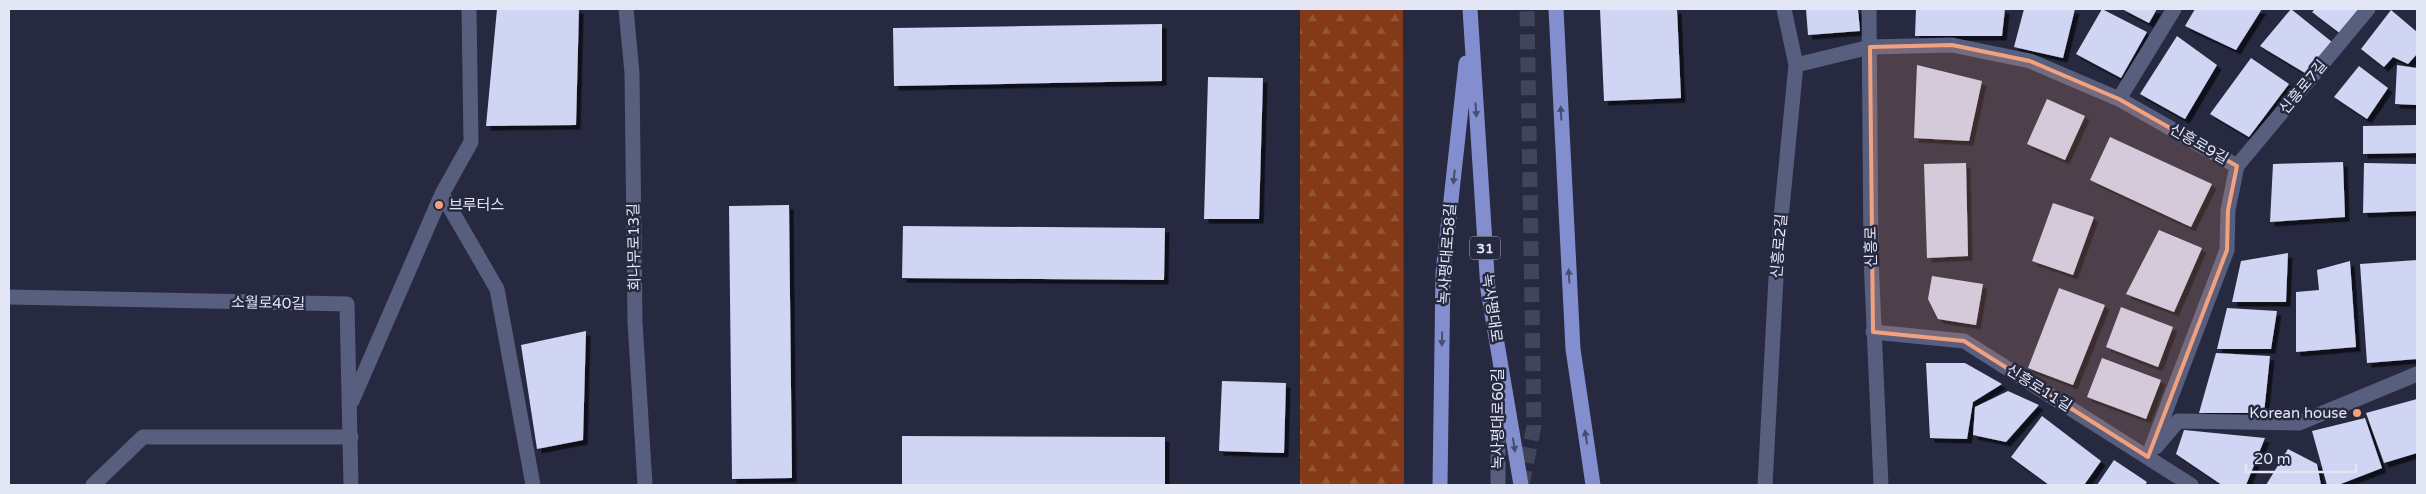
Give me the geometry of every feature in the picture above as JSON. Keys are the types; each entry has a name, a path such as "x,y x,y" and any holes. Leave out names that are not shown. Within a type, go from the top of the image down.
{"main road":[{"name":"녹사평대로","path":"1470,9 1488,290 1521,485"},
{"path":"1556,9 1573,349 1593,485"},
{"name":"녹사평대로58길","path":"1440,485 1443,273 1470,24"}],"street":[{"path":"350,405 442,194 471,142 469,9"},
{"name":"회나무로13길","path":"626,9 632,73 635,322 645,485"},
{"name":"신흥로2길","path":"1765,485 1777,258 1796,65 1784,9"},
{"name":"신흥로","path":"1869,9 1873,332 1881,485"},
{"path":"2120,99 2174,9"},
{"name":"신흥로7길","path":"2237,166 2368,9"},
{"name":"신흥로9길","path":"1796,65 1870,47 1952,45 2030,61 2120,99 2237,166 2228,210 2227,250 2148,457"},
{"path":"442,194 497,289 533,485"},
{"name":"소월로40길","path":"9,298 347,304 351,485"},
{"name":"신흥로11길","path":"1873,332 1964,341 2191,485"},
{"name":"녹사평대로60길","path":"1498,485 1499,352"},
{"path":"2148,457 2178,421 2299,423 2417,374"},
{"path":"93,485 143,437 350,437"}],"highlighted area":[{"path":"1952,45 2030,61 2119,99 2237,166 2228,210 2227,250 2148,457 1964,341 1873,332 1870,47"}],"green space":[{"path":"1300,9 1403,9 1404,485 1300,485"}],"building":[{"path":"497,9 579,9 576,125 486,126"},
{"path":"1600,9 1677,9 1681,98 1604,101"},
{"path":"1806,9 1858,9 1860,31 1808,35"},
{"path":"1916,9 2005,9 2002,36 1915,36"},
{"path":"2024,9 2075,9 2063,58 2014,47"},
{"path":"2102,9 2147,32 2121,78 2076,54"},
{"path":"2122,9 2157,9 2149,23"},
{"path":"2195,9 2262,9 2236,50 2185,26"},
{"path":"2291,9 2332,42 2305,73 2260,46"},
{"path":"2315,9 2362,9 2341,34 2312,12"},
{"path":"2391,10 2417,32 2417,54 2408,64 2393,57 2384,67 2361,49"},
{"path":"1162,24 1162,81 894,86 893,28"},
{"path":"2177,36 2217,65 2185,119 2140,94"},
{"path":"2251,58 2289,84 2249,137 2210,114"},
{"path":"1917,65 1982,81 1969,141 1914,138"},
{"path":"2397,65 2417,68 2417,105 2395,104"},
{"path":"2359,66 2388,88 2367,119 2334,97"},
{"path":"1208,77 1263,78 1259,219 1204,219"},
{"path":"2047,99 2085,116 2065,160 2027,144"},
{"path":"2417,125 2417,153 2363,154 2363,126"},
{"path":"2110,137 2212,184 2191,227 2090,180"},
{"path":"2343,162 2345,217 2270,222 2273,164"},
{"path":"1966,163 1968,256 1927,258 1924,164"},
{"path":"2364,163 2417,164 2417,211 2363,213"},
{"path":"2053,203 2094,217 2073,275 2032,261"},
{"path":"789,205 792,478 732,479 729,206"},
{"path":"903,226 1165,228 1164,280 902,278"},
{"path":"2159,230 2202,248 2174,312 2126,294"},
{"path":"2288,253 2286,302 2232,302 2241,261"},
{"path":"2417,260 2417,359 2367,363 2360,264"},
{"path":"2350,261 2356,347 2296,352 2296,292 2319,290 2317,270"},
{"path":"1932,276 1983,284 1976,325 1938,319 1928,299"},
{"path":"2059,288 2105,305 2073,385 2028,368"},
{"path":"2121,307 2173,327 2158,367 2106,347"},
{"path":"2227,308 2277,311 2271,349 2217,349"},
{"path":"586,331 583,440 537,449 521,345"},
{"path":"2216,353 2270,356 2264,413 2199,413"},
{"path":"2102,358 2161,380 2146,419 2087,397"},
{"path":"1926,363 1965,363 2002,384 1973,402 1967,439 1930,438"},
{"path":"1222,381 1286,383 1284,453 1219,451"},
{"path":"2008,391 2039,405 2006,442 1973,435 1975,407"},
{"path":"2417,399 2417,453 2384,463 2366,413"},
{"path":"2042,416 2101,461 2084,485 2049,485 2011,457"},
{"path":"2365,418 2382,468 2338,485 2327,485 2312,431"},
{"path":"2184,430 2265,438 2246,485 2222,485 2176,454"},
{"path":"902,436 1165,437 1165,485 902,485"},
{"path":"2288,449 2317,464 2321,485 2266,485"},
{"path":"2114,460 2147,482 2145,485 2097,485"}],"tunnel":[{"path":"1522,485 1534,426 1527,9"}],"place":[{"name":"브루터스","path":"439,205"},
{"name":"Korean house","path":"2357,413"}]}
